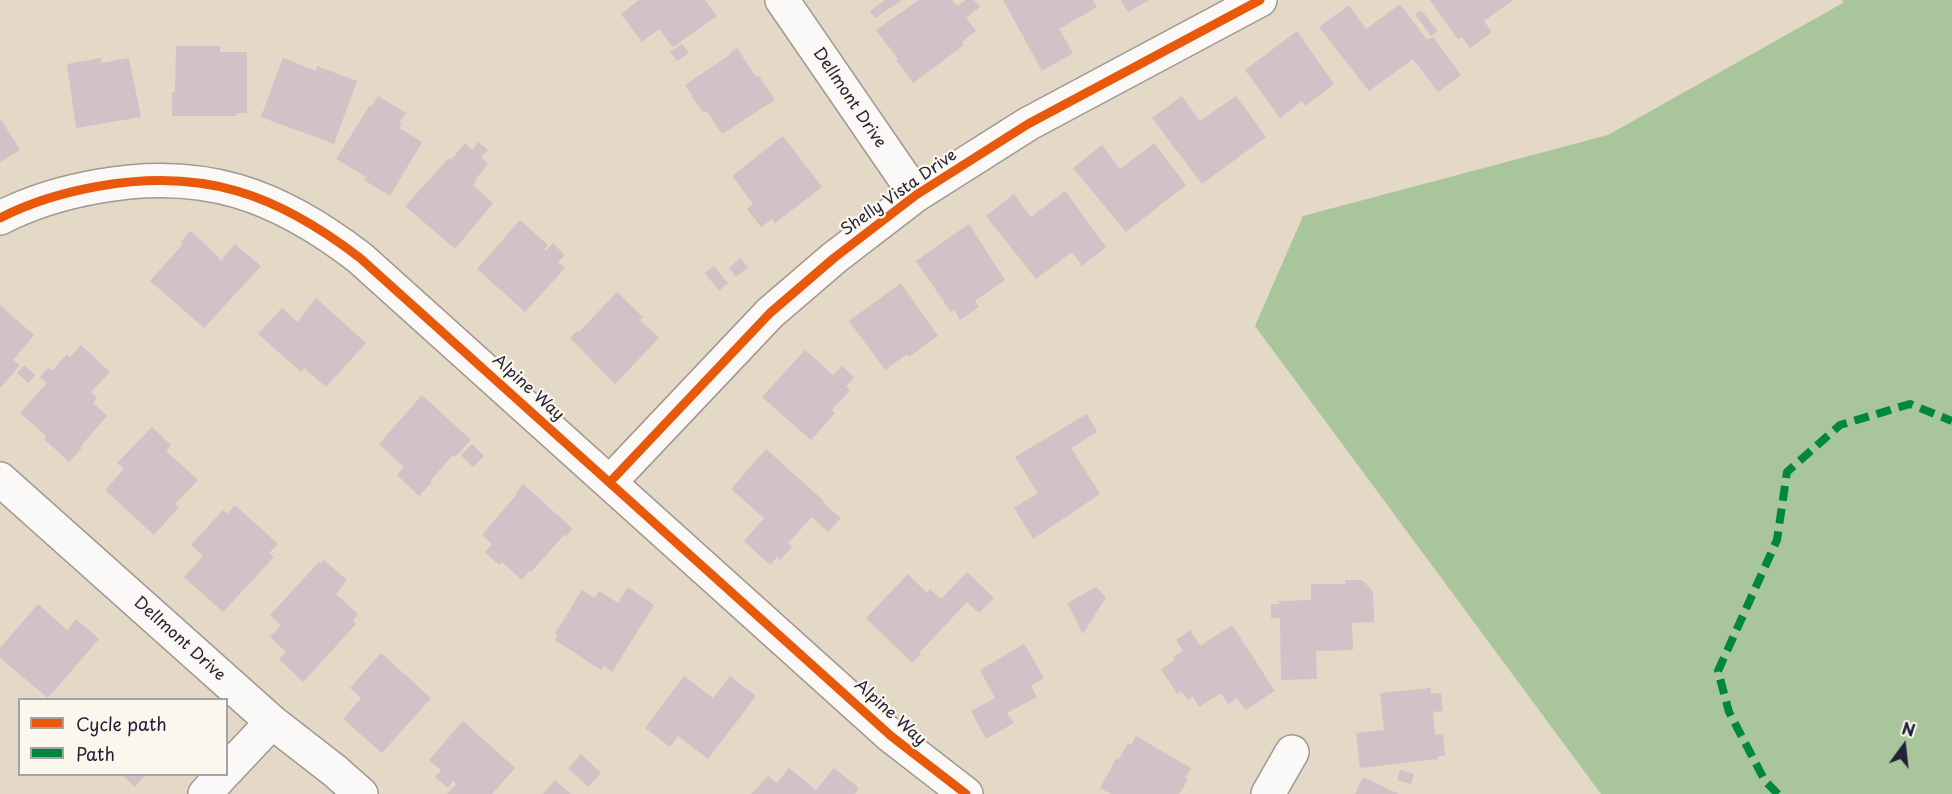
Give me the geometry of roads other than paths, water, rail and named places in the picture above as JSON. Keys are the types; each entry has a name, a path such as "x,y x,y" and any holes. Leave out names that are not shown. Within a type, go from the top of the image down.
{"street":[{"name":"Dellmont Drive","path":"782,0 916,195"},
{"name":"Shelly Vista Drive","path":"610,482 770,313 834,258 916,195 1028,124 1260,0"},
{"name":"Alpine Way","path":"0,218 37,202 75,190 125,182 189,181 247,193 326,231 360,258 891,736 966,794"},
{"name":"Dellmont Drive","path":"0,479 272,722 361,794"},
{"path":"228,769 272,722"},
{"path":"1268,794 1292,752"},
{"path":"205,794 221,776"}]}
